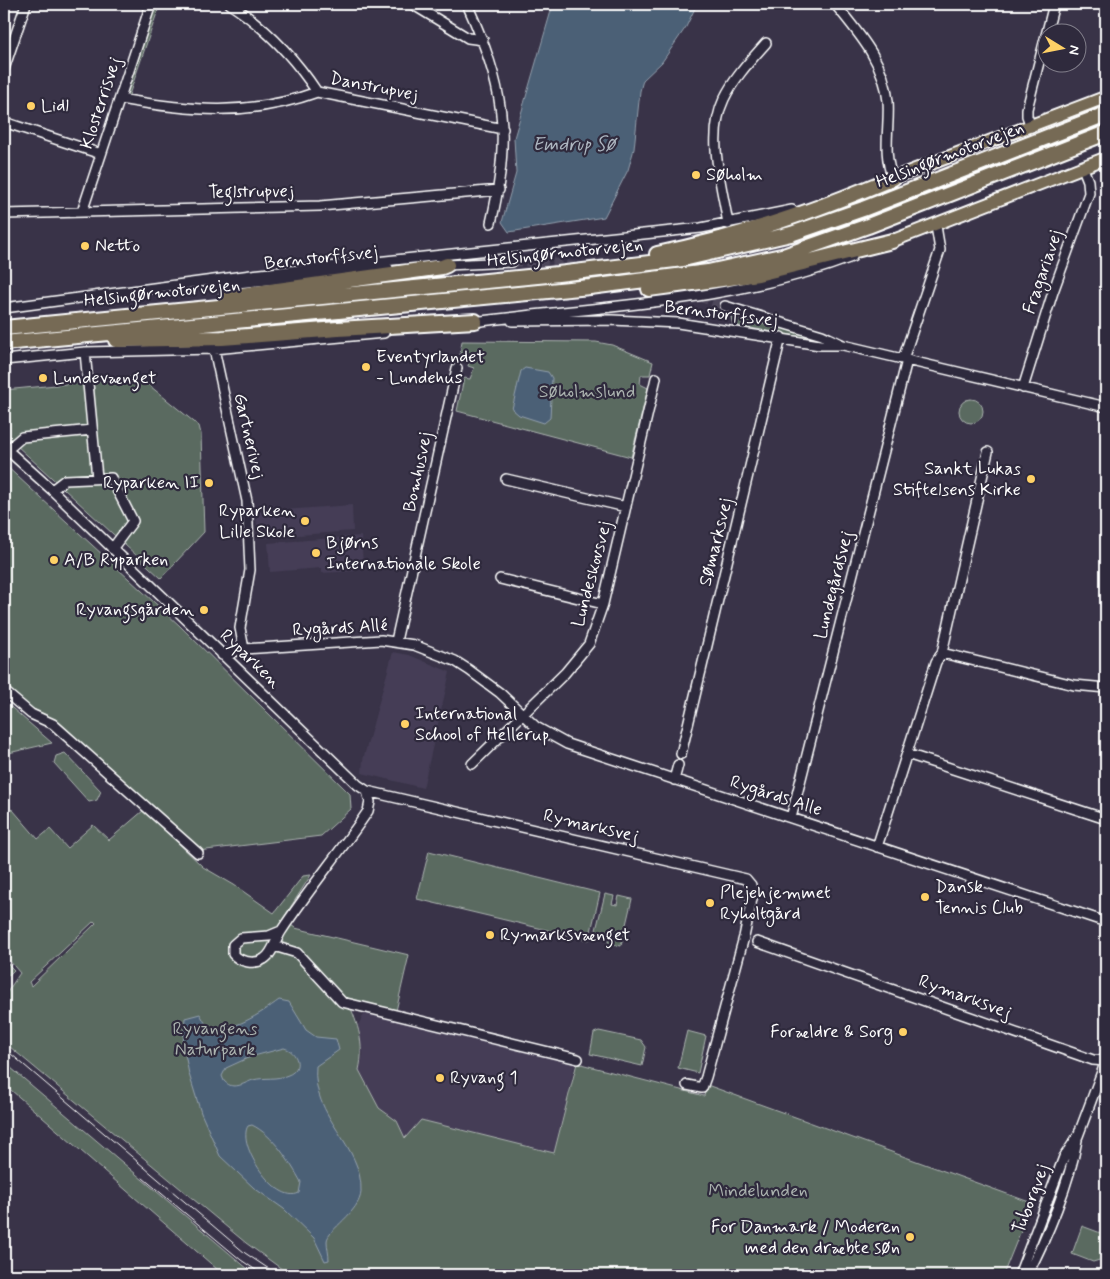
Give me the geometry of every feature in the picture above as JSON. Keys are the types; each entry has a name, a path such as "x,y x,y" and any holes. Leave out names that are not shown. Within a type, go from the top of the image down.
{"highway":[{"name":"Helsingørmotorvejen","path":"4,328 558,274 683,259 791,234 862,209 1106,114"},
{"name":"Helsingørmotorvejen","path":"4,343 530,293 698,273 786,254 868,226 1106,133"},
{"path":"558,274 715,242 752,232 818,209 893,178"},
{"path":"530,293 651,289 686,285 804,264 858,248 892,241"},
{"path":"165,311 233,296 446,265"},
{"path":"53,338 194,340 372,326 475,321"}],"main road":[{"path":"893,178 1106,97"},
{"path":"892,241 936,226 1106,158"}],"street":[{"path":"4,69 26,4"},
{"name":"Klosterrisvej","path":"82,212 151,4"},
{"path":"230,4 264,30 287,53 317,92"},
{"path":"412,4 468,38 483,40"},
{"path":"467,4 483,40 494,72 503,129 503,158 499,190 491,223"},
{"path":"4,308 251,275 671,232 728,224 815,204 893,178 888,164 888,102 879,63 869,47 835,4"},
{"path":"1030,126 1027,109 1051,4"},
{"path":"728,224 715,142 718,118 724,99 733,83 766,43"},
{"name":"Danstrupvej","path":"120,99 196,111 236,110 298,100 317,92 503,129"},
{"path":"4,122 101,154"},
{"name":"Fragariavej","path":"1023,388 1053,292 1088,192 1088,181 1083,168"},
{"name":"Teglstrupvej","path":"4,214 320,206 499,190"},
{"name":"Lundegårdsvej","path":"791,818 905,360 940,250 936,226"},
{"path":"4,360 86,352 214,349 389,332 665,300 736,289 836,263 892,241"},
{"name":"Bernstorffsvej","path":"102,295 442,262 446,265 512,262"},
{"name":"Bernstorffsvej","path":"725,306 822,335 843,345 1106,407"},
{"name":"Bernstorffsvej","path":"475,321 644,321 711,327 820,345 843,345"},
{"name":"Sømarksvej","path":"681,754 782,338"},
{"name":"Gartnerivej","path":"214,349 248,501 250,570 240,628 244,649"},
{"path":"86,352 97,478"},
{"name":"Bomhusvej","path":"396,641 457,368"},
{"name":"Lundeskovsvej","path":"472,764 564,673 589,644 603,604 656,378"},
{"name":"Ryparken","path":"92,430 22,437 5,449 52,490 345,773 367,790"},
{"path":"877,847 936,662 942,653 988,452"},
{"path":"52,490 64,480 111,478 133,521 112,548"},
{"path":"506,479 626,507"},
{"path":"500,579 603,604"},
{"name":"Rygårds Allé","path":"222,655 244,649 396,641 431,651 456,662"},
{"path":"942,653 1074,685 1106,688"},
{"name":"Rygårds Alle","path":"456,662 500,693 536,727 568,744 1106,922"},
{"path":"4,691 31,714 52,724 198,853"},
{"path":"907,754 1106,819"},
{"path":"674,780 678,765"},
{"path":"281,931 269,936 241,938 233,945 232,954 243,962 266,958 281,931 368,811 370,802 367,790"},
{"name":"Rymarksvej","path":"367,790 746,880 751,885 753,894 744,937 706,1077 702,1088 687,1085"},
{"name":"Rymarksvej","path":"757,942 1093,1060 1106,1061"},
{"path":"274,946 289,949 301,956 342,1002 578,1059"},
{"name":"Tuborgvej","path":"1027,1275 1038,1254 1074,1160 1078,1136 1106,1061"},
{"name":"Tuborgvej","path":"1019,1275 1064,1157 1078,1136"}],"shaded area":[{"name":"Ryparken Lille Skole","path":"352,505 353,531 258,538 256,512"},
{"name":"Bjørns Internationale Skole","path":"361,536 363,564 354,564 355,571 322,573 321,568 270,572 268,543"},
{"name":"International School of Hellerup","path":"393,652 409,655 450,672 423,788 362,773 363,760"},
{"path":"365,1013 575,1064 554,1153 421,1120 405,1138 397,1121 379,1108 359,1070 363,1055 358,1025"}],"green space":[{"path":"155,6 159,7 128,98 126,95"},
{"path":"737,315 821,340 733,325 731,317"},
{"name":"Søholmslund","path":"462,341 596,342 612,345 653,362 650,375 641,375 640,384 648,388 631,457 457,411 464,378 470,379 474,368 468,366 470,356 460,355"},
{"path":"139,377 199,426 201,434 204,532 161,578 4,434 4,390"},
{"path":"971,399 980,402 983,411 980,420 971,423 962,420 959,411 962,402"},
{"path":"4,464 179,625 350,794 351,809 321,836 198,851 46,715 23,704 4,686"},
{"path":"4,701 52,743 4,754"},
{"path":"65,753 101,791 97,800 89,802 54,763 56,756"},
{"name":"Ryvangens Naturpark","path":"4,807 13,810 38,839 50,829 67,848 93,825 109,840 144,810 203,867 234,885 274,913 303,876 311,875 283,919 295,928 409,955 396,1011 348,1001 355,1018 361,1043 359,1070 379,1108 397,1121 405,1138 421,1120 554,1153 577,1063 704,1096 707,1085 1032,1203 1003,1275 290,1275 246,1243 4,1042 4,997 20,973 8,959 5,961 14,970 4,980","holes":["94,921 96,923 31,986 29,982"]},
{"path":"429,851 600,893 589,940 417,899"},
{"path":"605,894 614,896 612,904 617,905 619,896 632,899 621,946 608,943 609,937 595,934"},
{"path":"599,1031 641,1040 646,1047 642,1066 590,1054 594,1033"},
{"path":"687,1031 706,1036 698,1073 678,1068"},
{"path":"4,1062 255,1275 227,1275 218,1270 4,1084"},
{"path":"1082,1226 1106,1235 1106,1258 1093,1262 1072,1254"}],"water":[{"name":"Emdrup Sø","path":"555,4 697,4 686,27 662,62 643,80 640,91 634,149 628,170 604,217 509,232 502,222 516,173 514,138 551,11"},
{"path":"525,368 548,372 552,378 550,418 544,423 519,415 512,409 521,371"},
{"path":"279,1000 289,1002 306,1030 316,1037 336,1039 339,1050 316,1066 317,1084 321,1101 354,1159 359,1175 361,1192 355,1207 328,1237 329,1260 325,1261 314,1238 284,1209 254,1188 220,1156 201,1113 189,1074 183,1044 185,1018 200,1014 208,1028 227,1028 255,1016","holes":["284,1048 289,1050 297,1060 296,1069 288,1075 253,1080 237,1086 230,1085 224,1081 222,1076 226,1068 250,1057","252,1125 267,1135 286,1158 301,1182 299,1193 290,1194 280,1190 260,1171 248,1146 246,1135 248,1126"]}],"tunnel":[{"path":"512,262 553,263 583,267"},
{"path":"611,270 639,278"},
{"path":"674,288 725,306"}],"tram line":[{"path":"4,1048 245,1253 278,1275"},
{"path":"143,1178 241,1260 263,1275"}],"place":[{"name":"Lidl","path":"31,106"},
{"name":"Søholm","path":"696,175"},
{"name":"Netto","path":"85,246"},
{"name":"Eventyrlandet - Lundehus","path":"366,367"},
{"name":"Lundevænget","path":"43,378"},
{"name":"Sankt Lukas Stiftelsens Kirke","path":"1031,479"},
{"name":"Ryparken II","path":"209,483"},
{"name":"Ryparken Lille Skole","path":"305,521"},
{"name":"Bjørns Internationale Skole","path":"316,553"},
{"name":"A/B Ryparken","path":"54,560"},
{"name":"Ryvangsgården","path":"204,610"},
{"name":"International School of Hellerup","path":"405,724"},
{"name":"Dansk Tennis Club","path":"925,897"},
{"name":"Plejehjemmet Ryholtgård","path":"710,903"},
{"name":"Rymarksvænget","path":"490,935"},
{"name":"Forældre & Sorg","path":"903,1032"},
{"name":"Ryvang 1","path":"440,1078"},
{"name":"For Danmark / Moderen med den dræbte søn","path":"910,1237"}],"park label":[{"name":"Mindelunden","path":"758,1191"}]}
